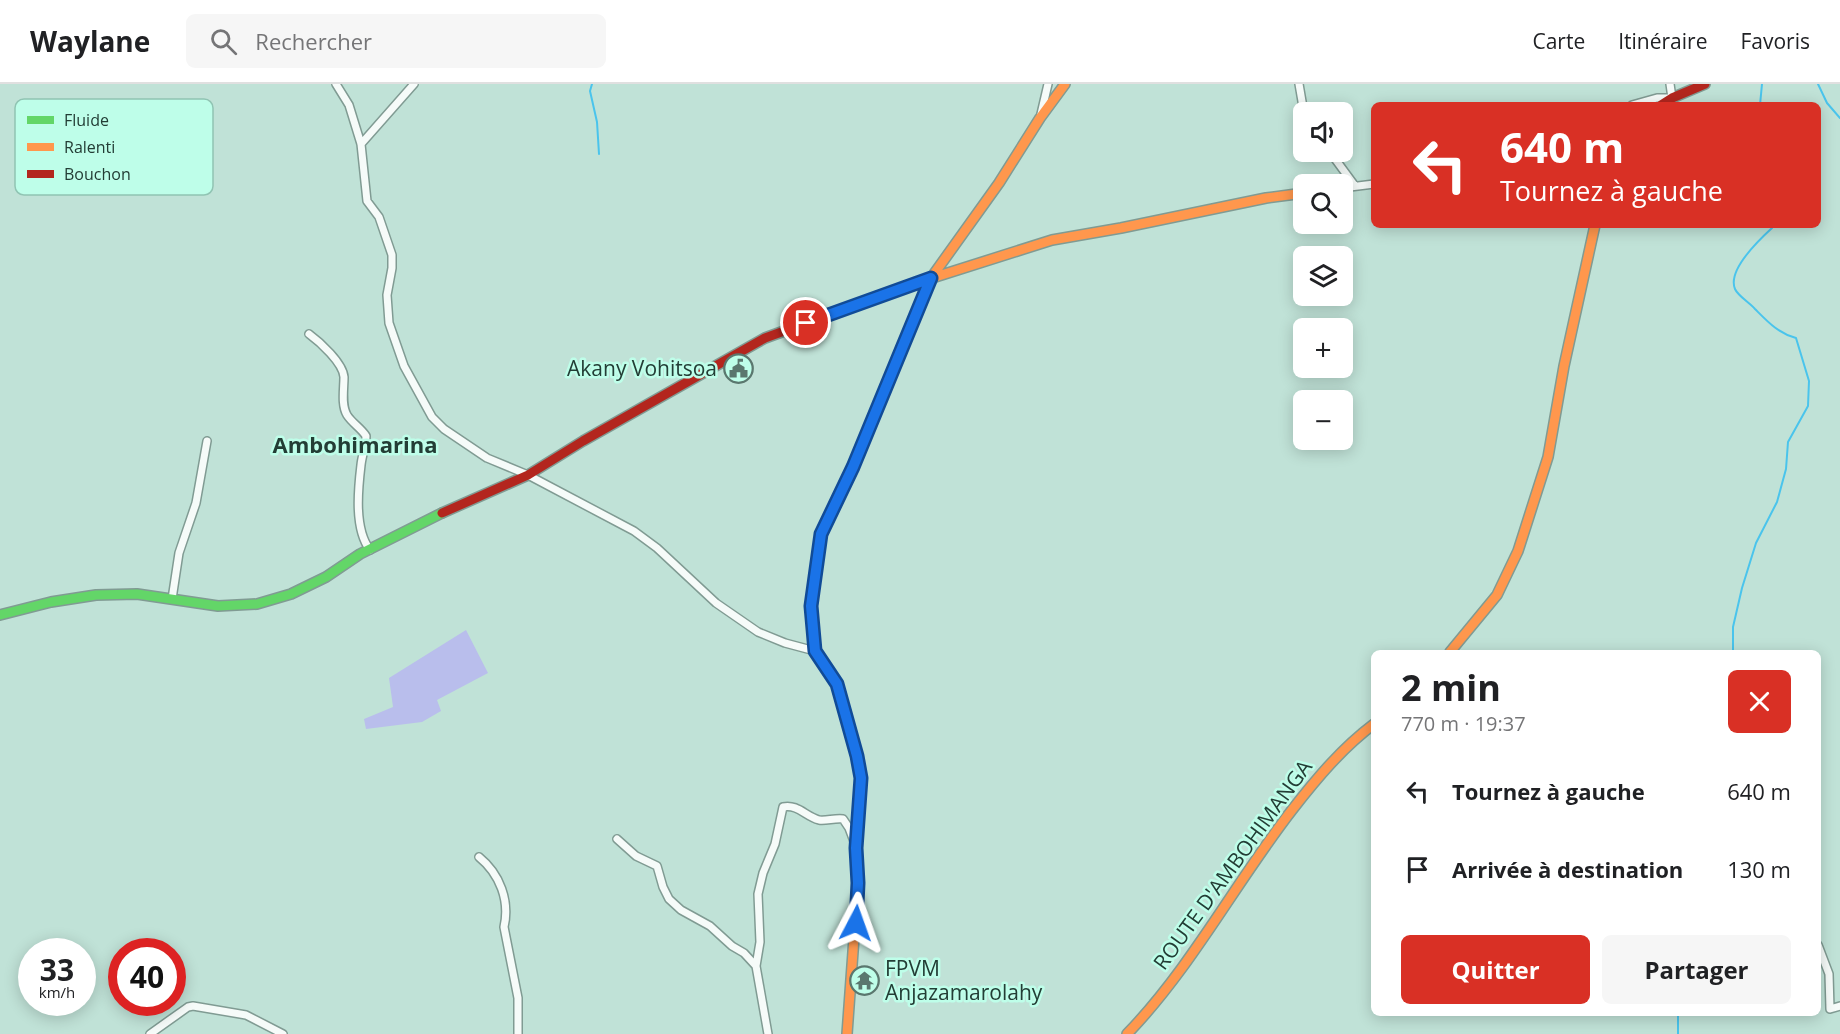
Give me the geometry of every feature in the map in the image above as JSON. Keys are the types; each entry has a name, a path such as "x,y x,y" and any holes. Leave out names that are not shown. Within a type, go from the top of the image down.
{"street":[{"path":"336,84 349,105 362,144 367,201 379,217 392,255 387,295 389,324 414,388 432,417 444,429 487,458 528,475 634,531 657,548 716,603 758,632 785,643 815,651"},
{"path":"362,144 414,84"},
{"path":"1040,118 1048,84"},
{"path":"847,1034 858,883 856,848 861,778 837,684 815,651 811,606 821,534 853,467 931,278 999,183 1040,118 1065,84"},
{"path":"1299,84 1302,102"},
{"path":"1670,84 1672,98"},
{"path":"1666,102 1706,84"},
{"path":"1643,102 1657,98 1672,98"},
{"path":"1337,162 1355,186 1371,184"},
{"path":"0,615 51,602 96,595 137,594 218,606 257,604 291,594 441,514 528,475 583,441 765,338 931,278 1052,240 1293,194"},
{"path":"1452,650 1497,596 1518,551 1548,457 1564,366 1594,228"},
{"path":"309,334 317,339 341,366 344,375 343,391 346,414 366,436 361,461 359,493 362,540 370,550"},
{"path":"172,599 179,553 196,503 207,441"},
{"name":"ROUTE D'AMBOHIMANGA","path":"1127,1034 1183,964 1298,801 1338,754 1371,726"},
{"path":"768,1034 756,966 760,942 758,894 763,873 775,844 783,807 800,809 817,819 843,819 856,848"},
{"path":"617,839 636,856 657,866 669,899 681,910 710,926 732,946 744,953 756,966"},
{"path":"479,857 496,876 504,894 507,915 504,927 518,998 518,1034"},
{"path":"1821,953 1829,974 1830,1009 1840,1006"},
{"path":"150,1034 188,1007 194,1006 246,1015 283,1034"}],"shaded area":[{"path":"466,630 488,673 437,700 441,711 422,722 366,729 364,719 393,707 389,678"}],"waterway":[{"path":"592,84 590,91 597,122 599,154"},
{"path":"1760,102 1762,84"},
{"path":"1818,84 1827,103 1840,118"},
{"path":"1733,650 1733,627 1742,588 1756,543 1777,502 1786,469 1788,442 1808,406 1809,381 1796,338 1774,327 1735,289 1734,281 1740,264 1772,228"},
{"path":"1678,1016 1678,1034"}],"traffic: fast":[{"path":"0,615 51,602 96,595 137,594 218,606 257,604 291,594 326,577 360,554 442,513"}],"traffic: slow":[{"path":"907,336 931,278 999,183 1040,118 1065,84"},
{"path":"910,285 1052,240 1293,194"},
{"path":"1452,650 1497,595 1518,551 1548,457 1564,366 1594,228"},
{"path":"1127,1034 1193,953 1301,798 1341,753 1371,726"},
{"path":"847,1034 858,883 856,848 861,781"}],"traffic: jam":[{"path":"1666,102 1705,84"},
{"path":"442,513 528,475 583,441 765,338 910,285"},
{"path":"861,781 857,756 837,684 815,651 811,606 821,534 853,467 907,336"}],"place":[{"name":"Akany Vohitsoa","path":"738,369"},
{"name":"FPVM Anjazamarolahy","path":"864,981"}],"district":[{"name":"Ambohimarina","path":"355,445"}],"route":[{"path":"806,323 931,278 853,467 821,534 811,606 815,651 837,684 861,778 856,848 858,883 856,923"}]}
